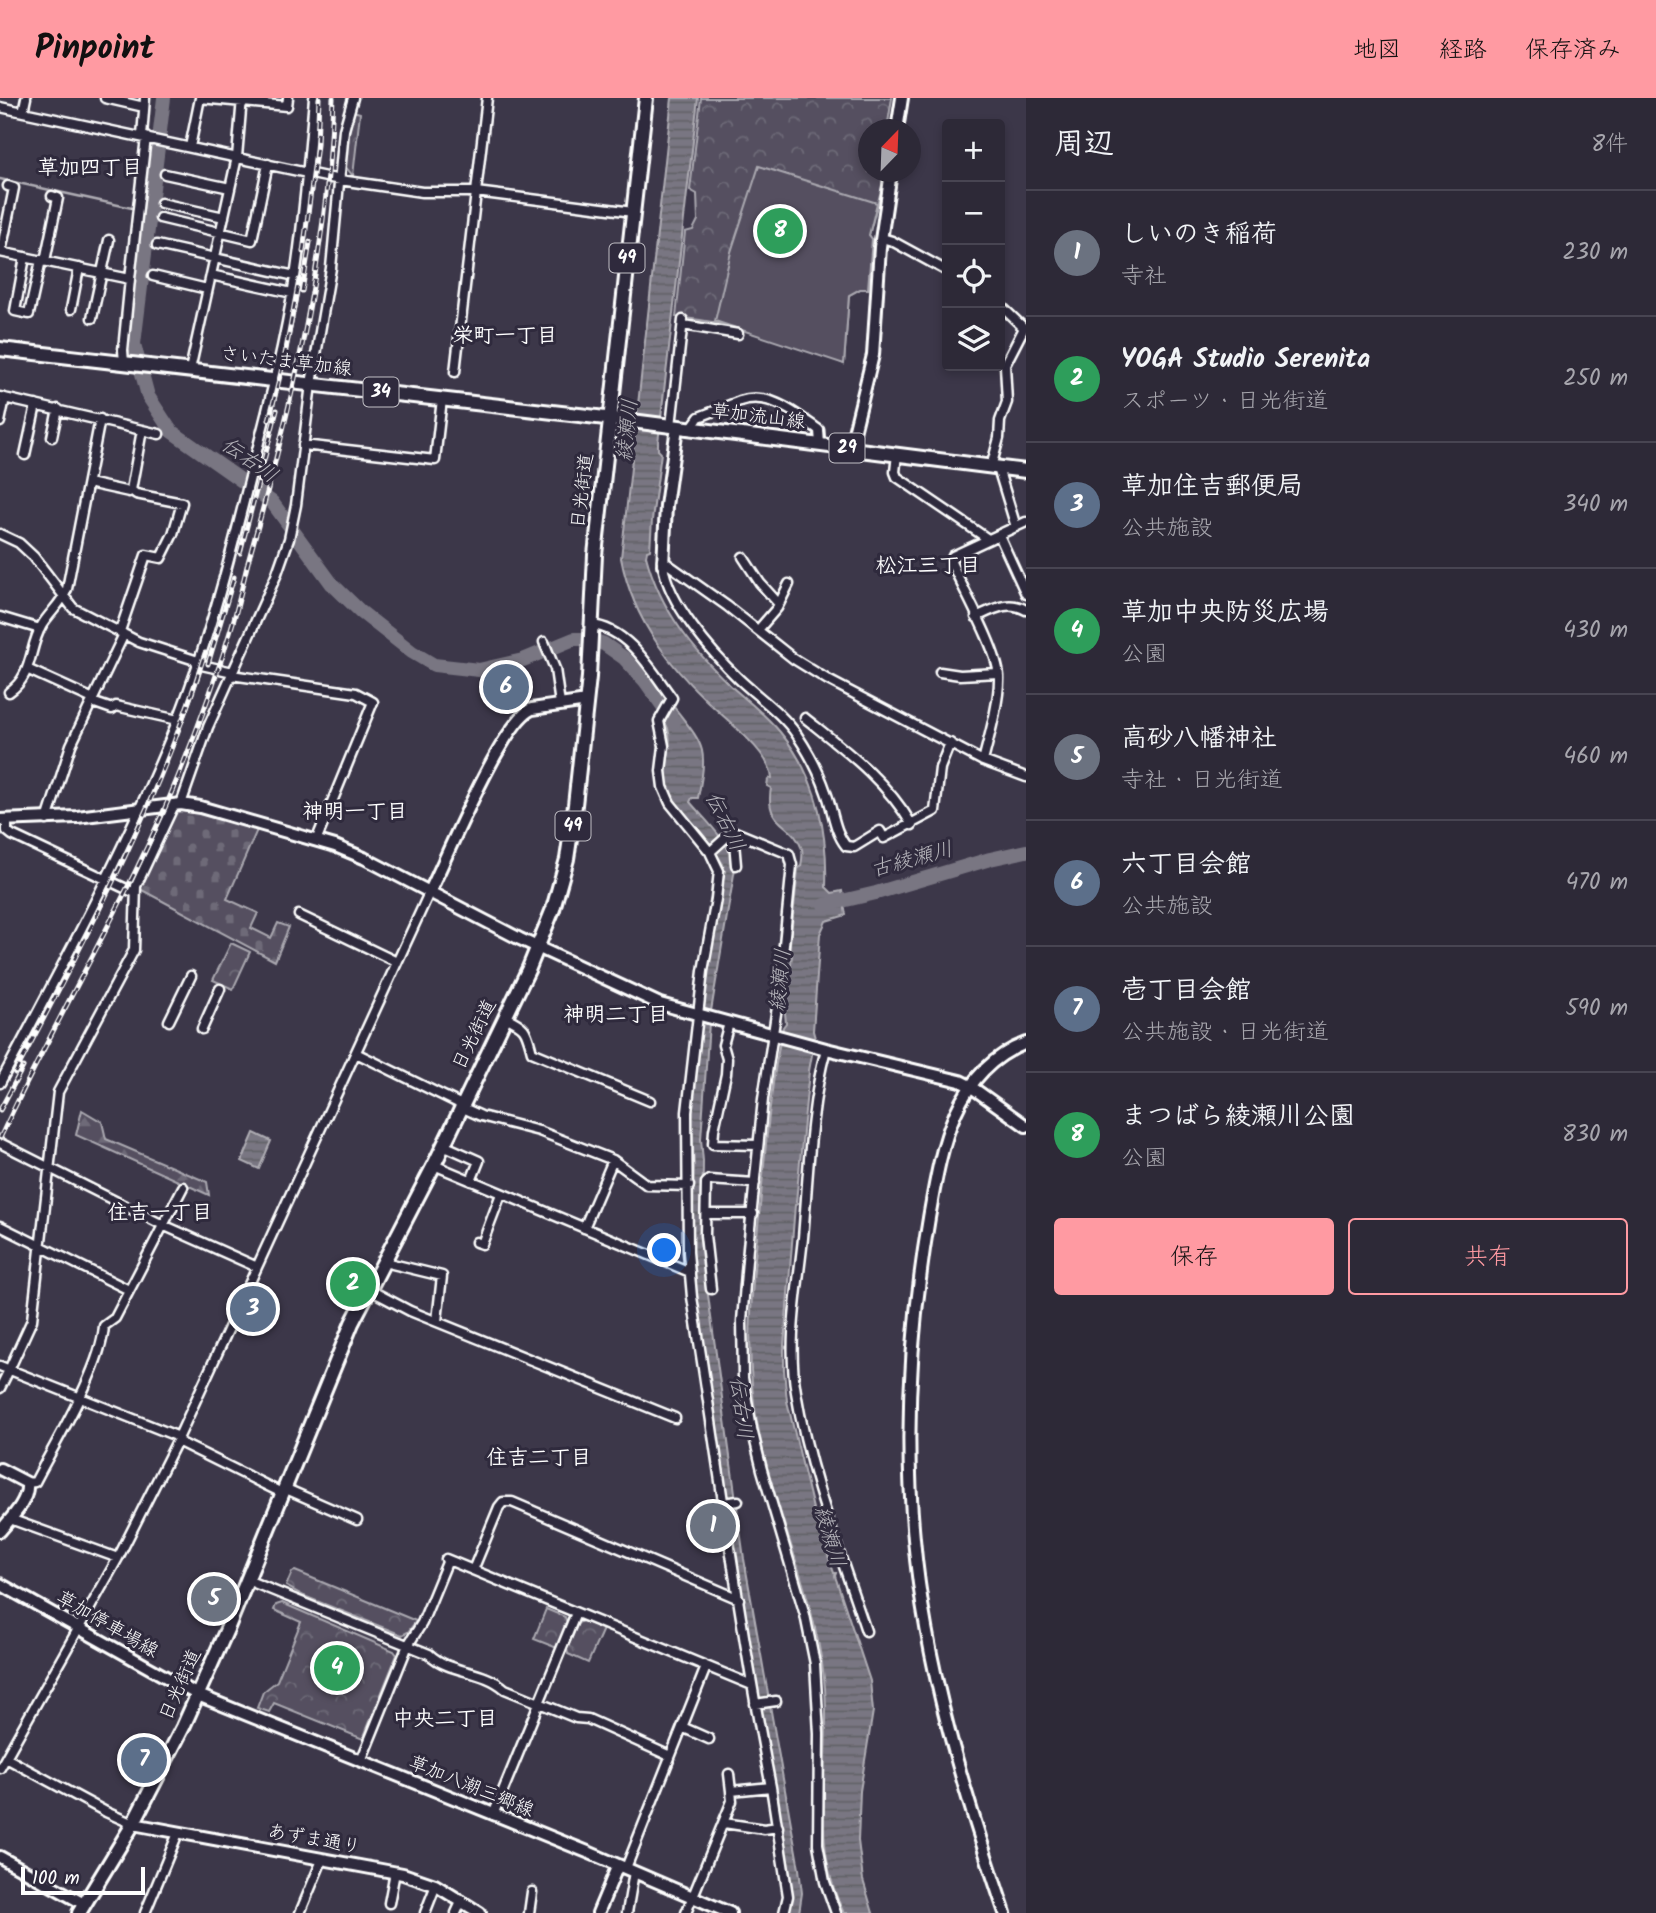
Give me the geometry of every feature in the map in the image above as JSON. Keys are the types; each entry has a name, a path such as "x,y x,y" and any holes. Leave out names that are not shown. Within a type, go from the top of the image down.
{"main road":[{"name":"日光街道","path":"81,1908 134,1824 198,1695 336,1357 434,1165 554,909 573,822 587,701 594,555 646,98"},
{"name":"さいたま草加線","path":"0,349 610,419"},
{"name":"草加流山線","path":"610,419 1026,471"}],"street":[{"path":"23,112 26,98"},
{"path":"105,98 145,102 146,137 123,350 124,362"},
{"path":"190,147 200,98 287,106 288,98"},
{"path":"0,1083 107,879 140,809 178,720 198,663 228,565 251,475 292,293 308,173 314,98"},
{"path":"0,1388 6,1369 32,1320 58,1093 134,950 136,886 177,804 285,554 294,515 311,384 325,310 344,130 353,98"},
{"path":"455,372 487,98"},
{"path":"899,119 902,98"},
{"path":"190,370 237,157 242,100"},
{"path":"0,107 340,180 422,192 477,192 633,212"},
{"path":"160,218 252,240 268,164"},
{"path":"165,173 230,188"},
{"path":"850,449 873,355 882,238 890,182"},
{"path":"8,186 14,188 0,252 130,279"},
{"path":"25,257 15,311 29,314 58,198 52,196"},
{"path":"162,203 224,217"},
{"path":"882,238 942,268"},
{"path":"92,318 109,240"},
{"path":"157,244 295,276"},
{"path":"71,309 79,268"},
{"path":"211,275 292,293"},
{"path":"153,276 207,289"},
{"path":"1003,308 1024,328 1005,365 1007,402 1000,421 995,467 1016,527"},
{"path":"738,334 683,322 662,562 672,591 703,638 737,678 789,725 805,748 826,789 838,836 846,846 854,847 880,831 884,838 935,811 940,768 950,743"},
{"path":"0,422 3,398 159,434"},
{"path":"303,445 435,460 442,399"},
{"path":"691,428 699,418 740,401 769,400 819,430 820,445"},
{"path":"25,455 36,405"},
{"path":"52,437 58,410"},
{"path":"9,692 29,670 40,629 65,595 100,419"},
{"path":"131,490 142,430"},
{"path":"897,454 897,477 988,539"},
{"path":"88,483 129,492 131,490"},
{"path":"47,820 71,745 122,632 146,555 161,558 173,534 182,503 136,494 131,490"},
{"path":"983,761 991,729 998,673 951,562 953,556 1026,522"},
{"path":"0,534 19,543 34,556 73,608 139,642 232,673 356,693 373,702 316,841"},
{"path":"999,535 1026,594"},
{"path":"743,557 760,583 779,604"},
{"path":"662,562 794,659 828,680 983,761 1026,777"},
{"path":"758,631 779,604 789,584"},
{"path":"976,617 1009,604 1026,610"},
{"path":"0,617 40,629"},
{"path":"591,628 607,629 633,649 671,699 659,721 664,746 661,771 663,787 670,803 716,861 718,882 704,962 687,1120 690,1272 732,1571 739,1598 778,1827 788,1896 784,1913"},
{"path":"544,642 555,669 560,704"},
{"path":"29,670 112,709 116,706 178,720"},
{"path":"940,672 960,675 998,673"},
{"path":"0,1768 118,1558 178,1439 429,893 487,773 524,711 587,701"},
{"path":"805,718 877,778 899,804 912,825"},
{"path":"135,893 12,835 7,831 3,820 47,820 177,804 200,807 316,841 364,858 538,947 660,1004 822,1048 927,1072 970,1086 1026,1126"},
{"path":"710,852 733,831"},
{"path":"733,831 736,865"},
{"path":"733,831 789,854 792,865 775,1036 758,1145 742,1321 743,1378 762,1469 805,1615 815,1664 819,1734 818,1844 825,1882 836,1913"},
{"path":"299,915 397,962"},
{"path":"169,1021 191,976"},
{"path":"202,1029 220,989"},
{"path":"505,1017 522,1025 526,1030 532,1052 650,1101"},
{"path":"729,1023 723,1045 727,1059 726,1074 713,1144 758,1145"},
{"path":"1005,1913 968,1801 934,1669 914,1541 910,1474 910,1395 924,1246 940,1155 949,1129 970,1086 987,1065 1026,1043"},
{"path":"822,1048 794,1335 795,1390 829,1523 866,1631"},
{"path":"356,1053 481,1116 539,1131 613,1160 647,1185 705,1183 709,1180 755,1183"},
{"path":"0,1062 9,1066"},
{"path":"443,1145 479,1161 471,1181"},
{"path":"1,1147 257,1267"},
{"path":"584,1228 613,1160"},
{"path":"434,1165 690,1272"},
{"path":"705,1183 705,1235 711,1289"},
{"path":"0,1469 27,1483 35,1482 79,1398 103,1343 104,1326 115,1318 183,1187"},
{"path":"476,1242 482,1244 501,1194"},
{"path":"706,1214 752,1214"},
{"path":"0,1226 129,1290"},
{"path":"384,1262 442,1276 437,1321"},
{"path":"370,1290 410,1311 675,1418"},
{"path":"6,1369 178,1439 283,1491 357,1520"},
{"path":"0,1531 21,1504 28,1489 27,1483"},
{"path":"722,1503 738,1501"},
{"path":"473,1570 499,1507 503,1502 512,1502 739,1598"},
{"path":"10,1519 118,1558"},
{"path":"361,1761 408,1645 422,1623 447,1560 752,1685"},
{"path":"247,1580 408,1645 429,1654 437,1661 469,1671 539,1703 576,1718 587,1719 670,1756"},
{"name":"草加停車場線","path":"0,1584 198,1695"},
{"path":"493,1815 576,1613"},
{"path":"598,1913 626,1868 706,1667"},
{"name":"草加八潮三郷線","path":"198,1695 626,1868 730,1913"},
{"path":"756,1704 774,1701"},
{"path":"682,1727 709,1739"},
{"path":"6,1758 106,1812 134,1824"},
{"path":"686,1913 732,1801 729,1774"},
{"path":"731,1791 771,1787"},
{"path":"724,1823 764,1829 778,1827"},
{"name":"あずま通り","path":"134,1824 396,1872 436,1885 480,1913"},
{"path":"145,1913 178,1833"},
{"path":"0,1857 81,1908"},
{"path":"300,1913 323,1860"},
{"path":"626,1868 627,1913"},
{"path":"389,1903 396,1872"},
{"path":"425,1913 436,1885"},
{"path":"529,1913 532,1892"},
{"path":"456,1913 462,1900"}],"green space":[{"path":"701,98 892,98 889,119 858,119 858,182 882,182 869,235 872,239 868,289 860,289 849,295 844,364 762,333 676,317 685,232 693,230 698,220 697,194 690,190"},
{"path":"353,111 360,113 353,176 345,166"},
{"path":"759,166 877,203 869,235 872,239 868,289 860,289 849,295 844,364 715,321 731,252"},
{"path":"176,811 192,811 257,830 227,899 258,913 251,928 271,938 278,923 289,927 275,961 138,888"},
{"path":"231,943 250,952 233,989 213,980"},
{"path":"82,1110 102,1122 106,1139 207,1182 209,1195 76,1135"},
{"path":"295,1571 416,1621 408,1632 402,1635 304,1596 286,1586"},
{"path":"282,1603 394,1651 397,1655 363,1739 274,1703 269,1712 257,1708 263,1692 277,1681 301,1622 274,1610 276,1605"},
{"path":"546,1609 565,1617 567,1623 557,1648 534,1639"},
{"path":"583,1621 603,1629 588,1663 568,1654 567,1649 578,1623"}],"shaded area":[{"path":"672,98 698,98 658,443 661,453 650,550 646,556 660,594 692,644 718,674 775,726 793,749 818,805 825,845 826,887 832,893 842,891 846,915 826,921 820,934 813,1031 815,1038 809,1071 796,1202 798,1204 795,1205 784,1370 787,1401 815,1517 836,1573 870,1681 873,1711 860,1791 858,1841 863,1880 873,1913 844,1913 833,1885 824,1827 826,1707 819,1646 812,1614 765,1459 753,1400 751,1372 752,1289 766,1139 775,1071 786,1023 792,955 789,953 802,849 798,840 775,817 772,810 771,788 767,786 768,779 772,778 763,757 744,735 690,684 662,650 635,602 621,558"},
{"path":"674,707 698,740 703,757 698,798 692,798 690,802 723,841 735,868 709,1023 701,1139 702,1251 744,1559 799,1869 802,1893 799,1913 787,1913 790,1883 736,1569 696,1292 692,1248 695,1069 706,976 724,874 723,864 681,812 667,784 670,743 664,720"},
{"path":"254,1133 271,1141 259,1169 242,1161"}],"waterway":[{"name":"伝右川","path":"164,98 134,344 148,396 171,431 272,502 332,584 361,612 412,652 434,665 479,670 523,660 574,639 589,639 604,644 624,658 645,681 674,722"},
{"path":"0,179 150,212"},
{"name":"古綾瀬川","path":"825,905 1026,851"}],"railway":[{"path":"303,252 317,145 319,98"},
{"path":"0,1138 149,844 186,756 227,642 280,443 305,329 324,214 333,98"},
{"path":"302,291 310,242"},
{"path":"269,420 299,280"},
{"path":"240,553 277,410"},
{"path":"208,664 234,577"},
{"path":"15,1073 95,919 144,815 187,708 205,653"},
{"path":"0,1110 23,1067"}],"place":[{"name":"まつばら綾瀬川公園","path":"780,231"},
{"name":"六丁目会館","path":"506,687"},
{"name":"YOGA Studio Serenita","path":"353,1284"},
{"name":"草加住吉郵便局","path":"253,1309"},
{"name":"しいのき稲荷","path":"713,1526"},
{"name":"高砂八幡神社","path":"214,1599"},
{"name":"草加中央防災広場","path":"337,1668"},
{"name":"壱丁目会館","path":"144,1760"}],"district":[{"name":"草加四丁目","path":"90,168"},
{"name":"栄町一丁目","path":"505,336"},
{"name":"松江三丁目","path":"928,566"},
{"name":"神明一丁目","path":"355,812"},
{"name":"神明二丁目","path":"616,1015"},
{"name":"住吉一丁目","path":"160,1213"},
{"name":"住吉二丁目","path":"539,1458"},
{"name":"中央二丁目","path":"445,1719"}],"water label":[{"name":"綾瀬川","path":"628,430"},
{"name":"綾瀬川","path":"781,980"},
{"name":"綾瀬川","path":"829,1537"}]}
